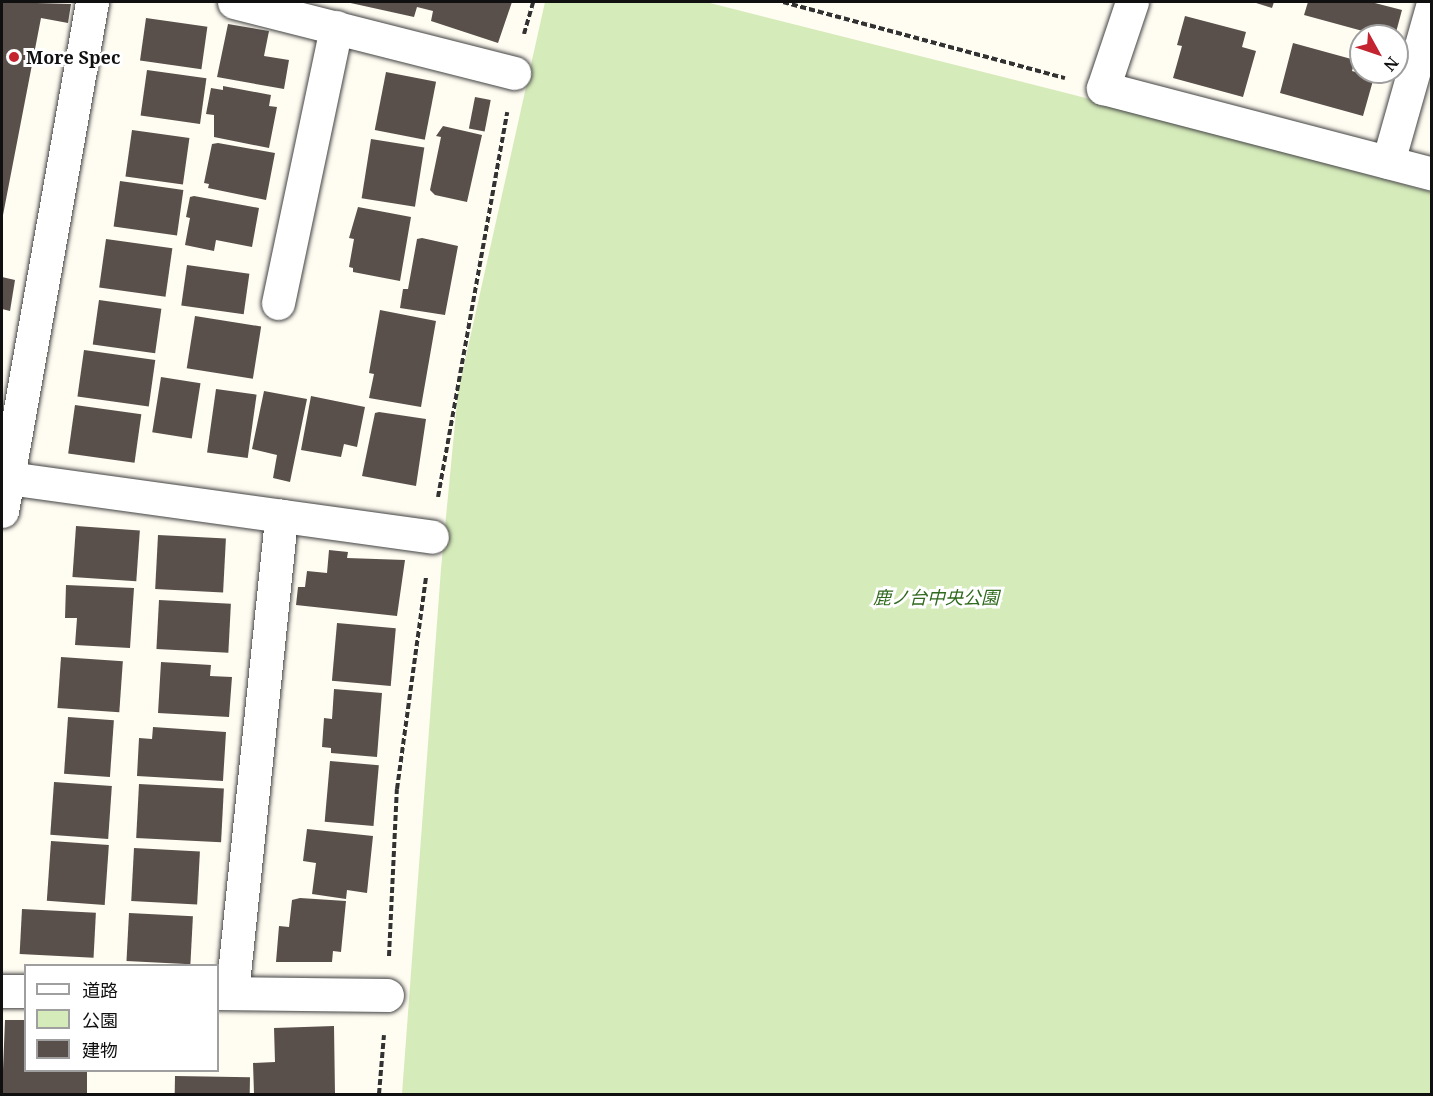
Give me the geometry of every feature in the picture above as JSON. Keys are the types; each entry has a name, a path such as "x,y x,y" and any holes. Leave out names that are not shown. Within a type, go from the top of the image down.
{"street":[{"path":"2,512 4,478 92,2"},
{"path":"234,2 514,73"},
{"path":"1132,2 1103,88 1431,174"},
{"path":"1388,162 1431,7"},
{"path":"278,303 336,27"},
{"path":"4,478 432,537"},
{"path":"281,516 225,993 387,995"},
{"path":"2,991 24,991"}],"path":[{"path":"783,2 1103,88"}],"green space":[{"name":"鹿ノ台中央公園","path":"545,2 706,2 1078,96 1431,192 1431,1094 402,1094 441,569 458,392"}],"building":[{"path":"2,2 71,4 68,23 41,18 3,215"},
{"path":"346,2 512,2 498,43 431,21 433,11 417,7 414,17"},
{"path":"1253,2 1274,2 1272,8"},
{"path":"1308,2 1371,2 1402,10 1398,24 1349,24 1349,27 1304,15"},
{"path":"1185,16 1246,32 1242,47 1256,51 1243,97 1173,78 1182,46 1177,45"},
{"path":"146,18 207,27 201,69 140,61"},
{"path":"228,24 269,31 264,56 289,60 284,89 217,77"},
{"path":"1293,43 1349,58 1349,84 1372,84 1363,116 1280,93"},
{"path":"147,70 206,78 200,124 141,116"},
{"path":"386,72 436,82 425,140 375,130"},
{"path":"223,86 271,95 269,106 277,107 269,148 214,137 214,115 206,114 211,88 223,90"},
{"path":"475,97 491,100 485,131 469,128"},
{"path":"443,126 482,135 467,202 435,195 430,190 441,137 436,136"},
{"path":"132,130 189,138 183,185 125,177"},
{"path":"371,139 424,147 415,207 362,198"},
{"path":"218,143 275,153 266,200 208,188 209,184 204,183 212,144"},
{"path":"120,181 183,190 177,235 114,227"},
{"path":"190,197 259,208 252,247 216,240 214,251 185,245 190,218 186,217"},
{"path":"358,207 411,217 400,281 353,272 353,268 349,267 354,239 349,238"},
{"path":"422,238 458,246 445,315 400,308 403,289 408,289 417,239"},
{"path":"106,239 172,248 166,297 99,288"},
{"path":"187,265 249,274 244,314 181,306"},
{"path":"2,277 15,280 10,311 2,309"},
{"path":"99,300 161,309 155,353 93,345"},
{"path":"380,310 436,321 421,407 369,398 374,374 369,373"},
{"path":"195,316 261,326 253,379 187,368"},
{"path":"84,350 155,360 149,407 77,397"},
{"path":"161,377 201,383 192,439 152,432"},
{"path":"216,389 257,395 248,458 207,452"},
{"path":"264,391 307,399 290,482 273,478 277,455 252,449"},
{"path":"311,396 365,407 357,447 344,444 341,457 301,450"},
{"path":"75,405 141,414 135,463 68,454"},
{"path":"375,413 426,419 416,486 362,476"},
{"path":"76,526 140,530 136,581 72,577"},
{"path":"158,535 226,539 223,592 155,589"},
{"path":"329,550 348,552 347,558 405,560 397,616 296,605 298,587 305,587 307,571 327,573"},
{"path":"66,585 134,588 130,648 75,645 77,618 65,618"},
{"path":"159,600 231,604 228,653 156,649"},
{"path":"337,623 396,628 391,686 332,681"},
{"path":"61,657 123,661 119,712 57,708"},
{"path":"161,662 211,665 210,676 232,677 229,717 158,713"},
{"path":"334,689 382,693 377,757 331,753 331,748 322,747 324,718 332,719"},
{"path":"68,717 114,720 110,777 64,774"},
{"path":"153,727 226,732 223,781 137,776 139,738 152,739"},
{"path":"330,761 379,765 373,826 325,822"},
{"path":"54,782 112,786 108,839 50,835"},
{"path":"139,784 224,788 221,842 136,838"},
{"path":"307,829 373,836 367,893 347,890 346,899 312,894 316,863 303,861"},
{"path":"51,841 109,845 105,905 47,901"},
{"path":"134,848 200,851 197,904 131,901"},
{"path":"300,898 346,901 341,952 333,951 332,962 276,962 279,926 289,927 292,900"},
{"path":"22,909 96,913 94,958 20,954"},
{"path":"129,913 193,916 190,964 126,961"},
{"path":"5,1020 24,1020 24,1072 87,1072 87,1094 2,1094"},
{"path":"334,1026 335,1094 254,1094 253,1063 275,1062 274,1028"},
{"path":"175,1076 250,1077 250,1094 175,1094"}],"place":[{"name":"More Spec","path":"14,57"}]}
